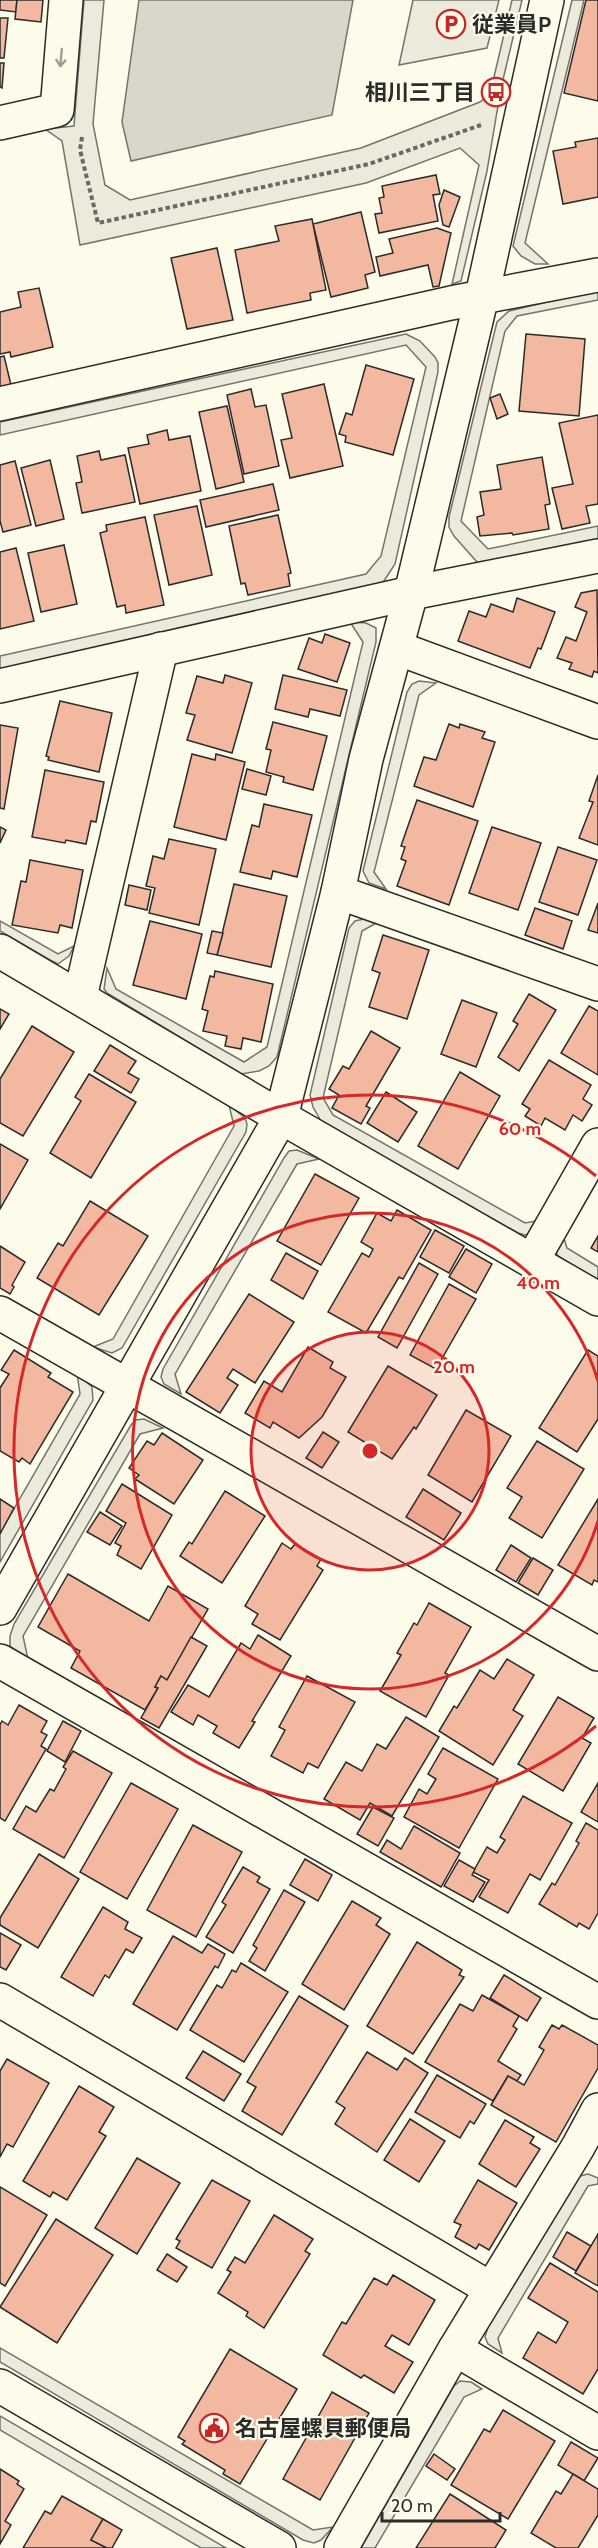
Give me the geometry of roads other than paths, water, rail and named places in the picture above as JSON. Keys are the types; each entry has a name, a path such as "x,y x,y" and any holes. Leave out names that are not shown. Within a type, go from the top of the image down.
{"street":[{"path":"0,123 57,110 66,0"},
{"path":"0,1608 281,1117 338,892 366,759 411,593 482,296 547,0"},
{"path":"0,404 482,296 598,275"},
{"path":"0,686 411,593 598,556"},
{"path":"397,648 598,722"},
{"path":"80,997 161,649"},
{"path":"338,892 598,984"},
{"path":"0,951 281,1117 598,1299"},
{"path":"532,1261 598,1145"},
{"path":"0,1313 598,1654"},
{"path":"0,1661 598,2002"},
{"path":"0,2000 490,2289"},
{"path":"341,2548 490,2289 588,2153 598,2110"},
{"path":"455,2349 598,2433"},
{"path":"0,2386 279,2548"}],"place":[{"name":"従業員P","path":"451,24"},
{"name":"相川三丁目","path":"496,92"},
{"name":"名古屋螺貝郵便局","path":"214,2428"}]}
